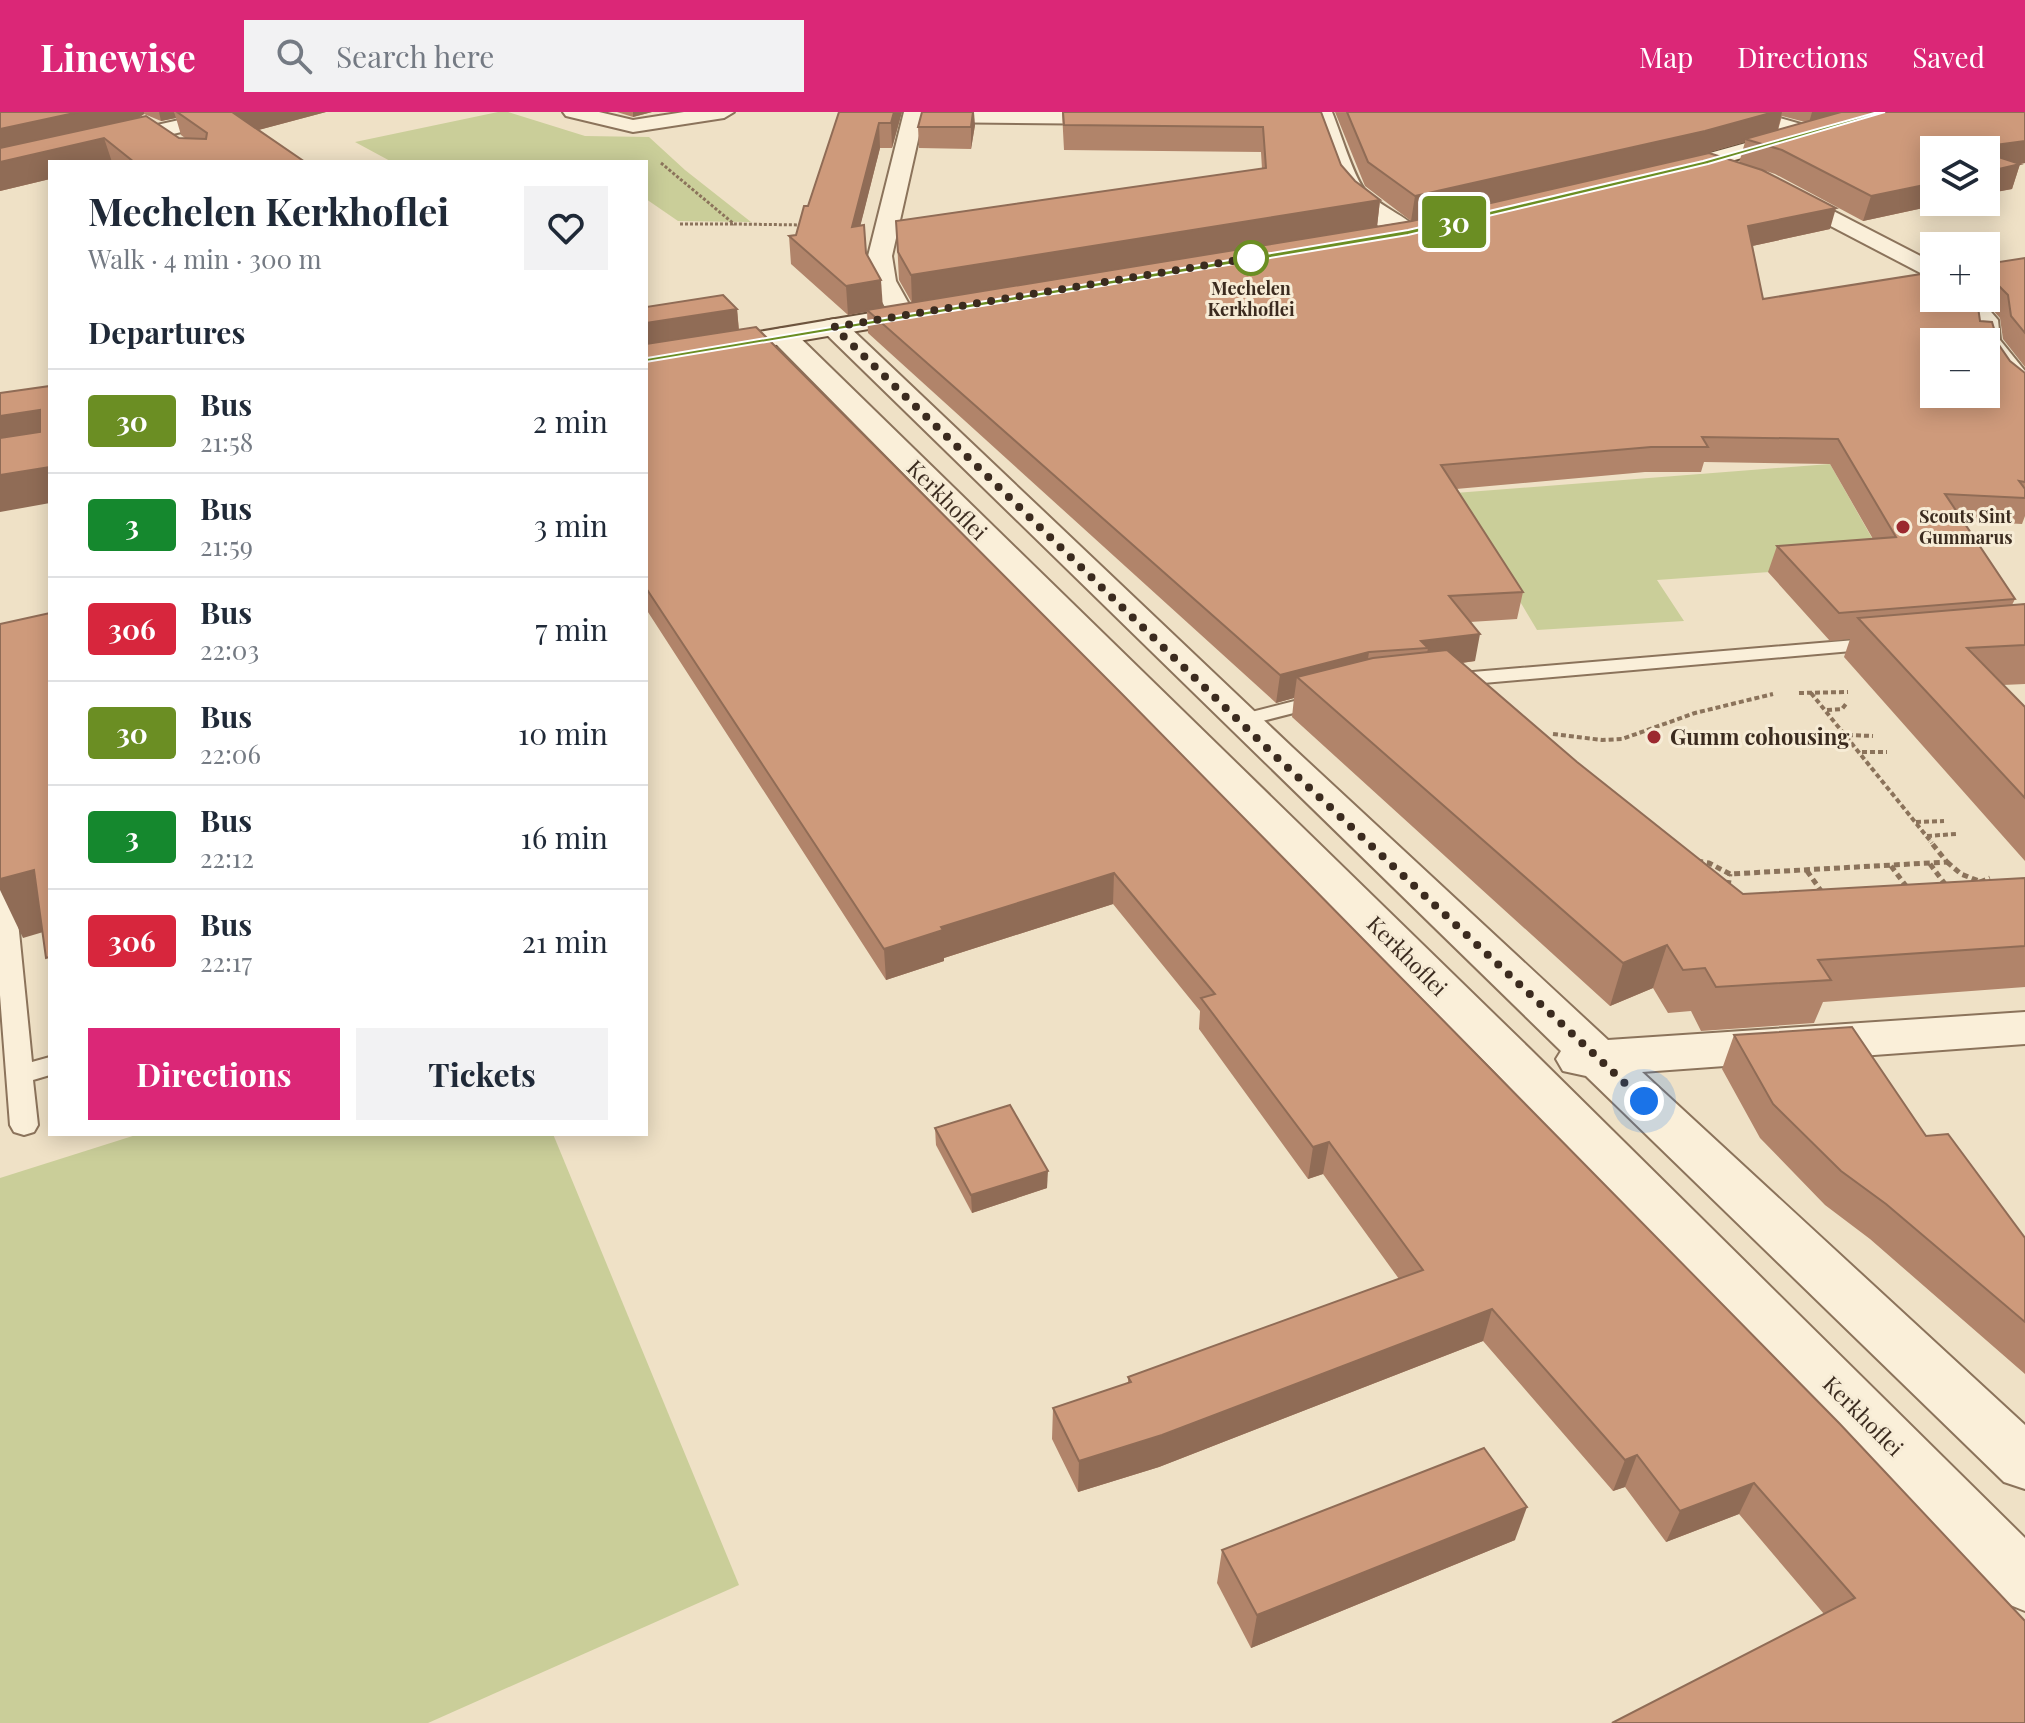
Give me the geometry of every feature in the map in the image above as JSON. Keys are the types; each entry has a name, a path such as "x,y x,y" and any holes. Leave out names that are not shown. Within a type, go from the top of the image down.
{"street":[{"path":"0,167 242,112"},
{"path":"573,112 633,126 724,112"},
{"path":"1735,112 1808,132"},
{"path":"1644,178 1881,112"},
{"path":"902,315 883,281 880,256 913,114 1138,118"},
{"path":"1319,117 1353,191 1384,218 1408,232"},
{"path":"137,118 183,147"},
{"path":"1705,163 1741,174"},
{"path":"1766,182 1920,265"},
{"path":"1377,237 1437,226"},
{"path":"648,359 949,308"},
{"path":"1978,312 1985,320 1987,341 2025,389"},
{"name":"Kerkhoflei","path":"834,327 1239,721 1600,1058 2025,1463"},
{"name":"Kerkhoflei","path":"783,336 1513,1061 2025,1581"},
{"path":"1513,1061 1600,1058 2025,1028"}],"lane":[{"path":"1429,682 1898,643"},
{"path":"1239,721 1338,697"},
{"path":"0,851 24,1125"},
{"path":"20,1075 48,1067"}],"path":[{"path":"656,159 734,224"},
{"path":"680,224 888,226"},
{"path":"1788,693 1848,692"},
{"path":"1553,734 1602,740 1622,739 1695,713 1777,693"},
{"path":"1811,693 1947,862 1961,874 1989,885 1979,881"},
{"path":"1826,710 1842,709 1846,704"},
{"path":"1847,735 1873,736"},
{"path":"1861,752 1887,752"},
{"path":"1915,822 1944,821"},
{"path":"1926,836 1956,834"},
{"path":"1686,860 1709,863 1730,874 1947,862"},
{"path":"1929,863 1950,891"},
{"path":"1890,865 1913,894"},
{"path":"1806,870 1828,900"},
{"path":"1728,886 1730,874"},
{"path":"1717,889 1728,886 1741,890"}],"green space":[{"path":"498,112 508,112 585,136 649,137 751,222 678,221 648,200 648,160 388,160 355,142"},
{"path":"1830,464 1881,554 1867,565 1657,580 1684,621 1537,630 1455,493"},
{"path":"133,1136 554,1136 739,1585 428,1723 0,1723 0,1178"}],"building":[{"path":"0,112 79,112 0,129"},
{"path":"177,112 232,112 302,160 132,160 104,138 0,162 0,148 146,116 179,138 206,139 207,133"},
{"path":"839,112 894,112 891,123 879,123 852,227 864,225 866,253 881,280 846,286 789,236 796,235 804,206 808,206"},
{"path":"922,112 973,112 971,127 918,127"},
{"path":"1063,112 1321,112 1341,165 1355,181 1380,200 911,275 898,252 896,221 1266,168 1263,127 1064,125"},
{"path":"1347,112 1774,112 1705,131 1415,196 1368,162"},
{"path":"1841,112 2025,112 2025,141 2000,144 2000,136 1920,136 1920,186 1871,196 1782,150 1745,139"},
{"path":"1709,153 1762,170 1836,208 1748,226 1763,299 1920,274 1920,312 1979,312 1980,321 1992,322 1994,328 1920,328 1920,408 2000,408 2000,346 2010,361 2025,373 2025,482 2019,481 2025,489 2025,498 1945,494 2015,599 1839,613 1777,546 1896,537 1838,439 1702,437 1708,447 1651,447 1441,465 1523,592 1449,596 1480,634 1421,641 1428,648 1369,652 1280,675 867,310 1412,221"},
{"path":"2000,158 2020,164 2000,169"},
{"path":"2025,258 2025,333 2011,316 2008,295 2000,287 2000,262"},
{"path":"723,295 737,309 648,323 648,307"},
{"path":"756,327 1840,1424 2025,1621 2025,1723 1612,1723 1855,1598 1754,1483 1680,1511 1637,1455 1625,1460 1492,1309 1162,1435 1079,1461 1053,1408 1131,1382 1128,1377 1423,1270 1329,1142 1313,1147 1201,998 1215,994 1114,873 941,927 943,930 884,949 648,591 648,344"},
{"path":"48,386 48,467 0,475 0,438 40,432 40,410 0,416 0,393"},
{"path":"2025,604 2025,645 1967,648 2025,707 2025,798 1858,618"},
{"path":"48,613 46,958 34,870 0,879 0,624"},
{"path":"1447,650 1577,762 1743,894 2025,878 2025,946 1818,960 1831,980 1716,987 1705,968 1683,970 1667,945 1623,963 1297,677 1373,658"},
{"path":"1852,1027 1926,1136 1948,1134 2025,1238 2025,1322 1886,1204 1841,1171 1773,1104 1734,1035"},
{"path":"1010,1105 1048,1171 971,1195 935,1128"},
{"path":"1484,1448 1527,1507 1257,1615 1222,1550"}],"bus line":[{"name":"30","path":"648,359 1408,232 1705,163 1881,112"}],"place":[{"name":"Mechelen Kerkhoflei","path":"1251,258"},
{"name":"Scouts Sint Gummarus","path":"1903,527"},
{"name":"Gumm cohousing","path":"1654,737"}],"route":[{"path":"1251,258 1256,257 834,327 1269,750 1644,1101"}]}
